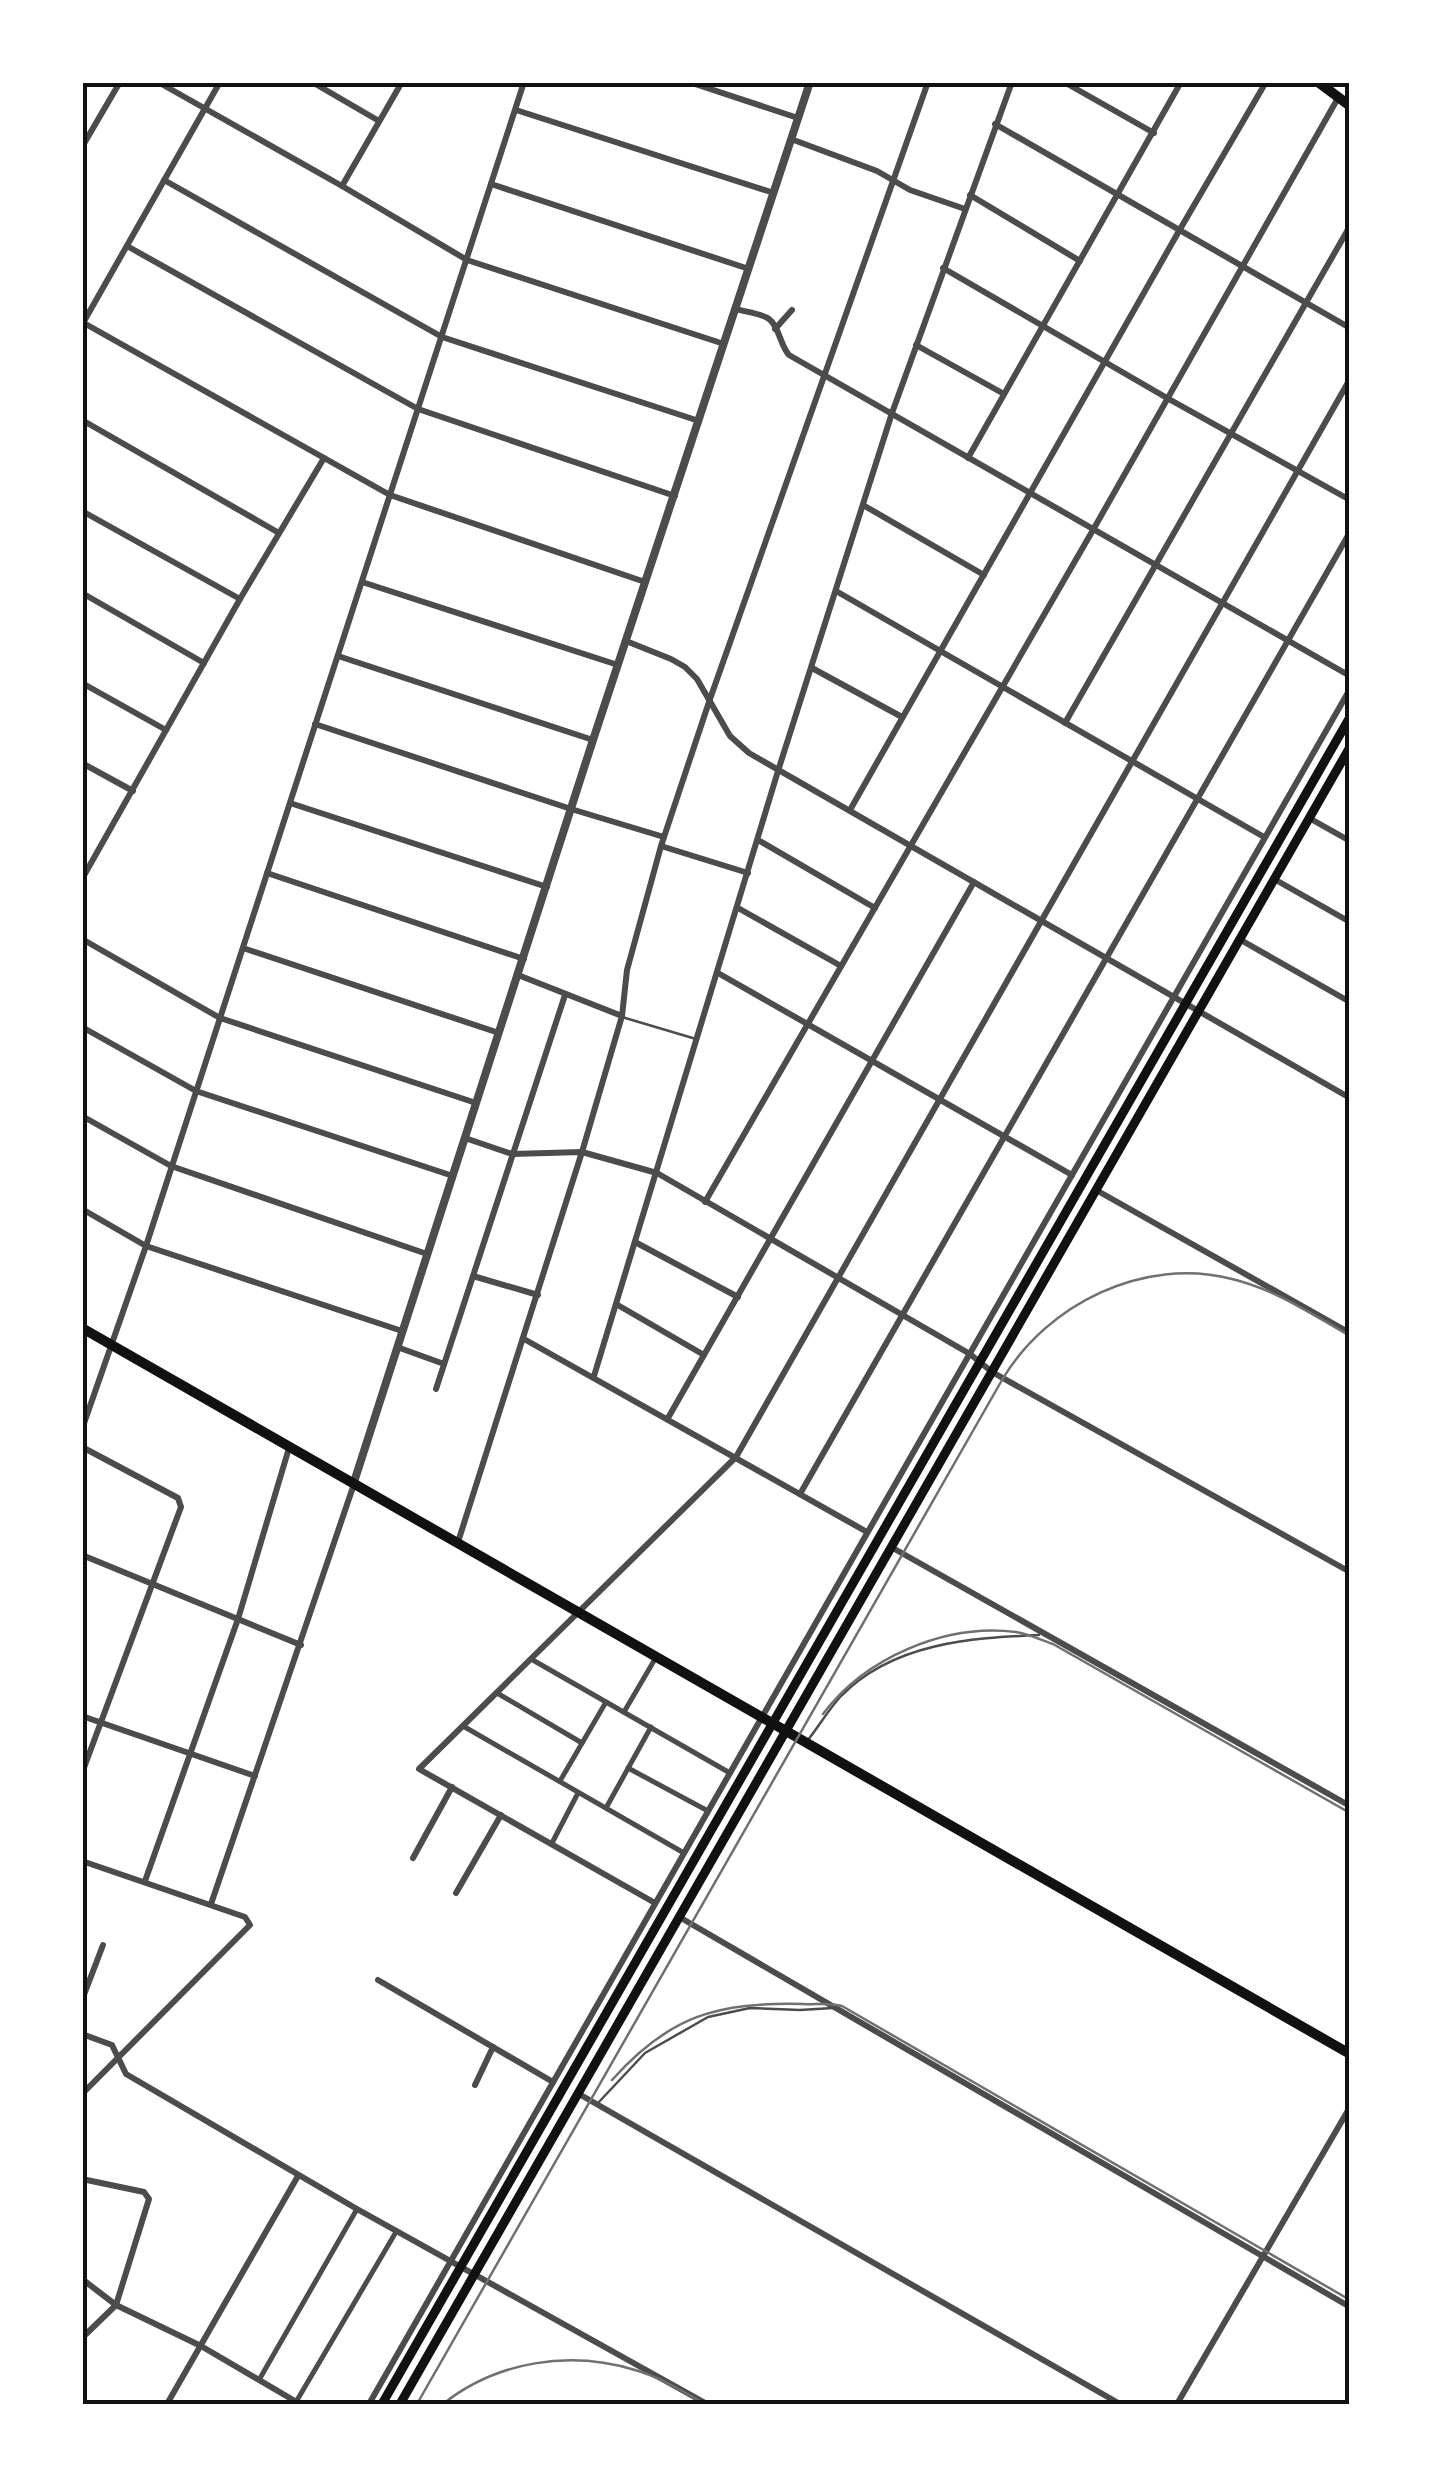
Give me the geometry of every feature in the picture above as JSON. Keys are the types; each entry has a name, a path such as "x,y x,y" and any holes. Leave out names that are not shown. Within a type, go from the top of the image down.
{"main road":[{"path":"1318,82 1350,106"},
{"path":"382,2404 1350,717"},
{"path":"400,2404 1348,753"},
{"path":"82,1328 1350,2054"},
{"path":"897,1508 910,1515"}],"street":[{"path":"82,148 120,82"},
{"path":"158,82 466,260 724,344"},
{"path":"220,82 83,323 390,495 646,582"},
{"path":"312,82 380,121"},
{"path":"342,186 402,82"},
{"path":"82,1429 146,1246 524,82"},
{"path":"689,82 798,118"},
{"path":"211,1904 301,1645 810,82"},
{"path":"458,1542 622,1016 627,970 662,842 928,82"},
{"path":"594,1376 778,771 892,413 1012,82"},
{"path":"1064,82 1154,133"},
{"path":"968,458 1181,82"},
{"path":"850,810 1266,82"},
{"path":"705,1202 1338,98"},
{"path":"516,110 774,193"},
{"path":"82,123 93,129"},
{"path":"995,124 1350,328"},
{"path":"791,139 965,209"},
{"path":"164,180 442,337 699,422"},
{"path":"492,184 749,268"},
{"path":"970,195 1080,261"},
{"path":"1066,723 1350,226"},
{"path":"127,246 418,409 675,496"},
{"path":"943,268 1350,500"},
{"path":"736,309 773,322 784,350 825,375 1350,676"},
{"path":"775,329 792,310"},
{"path":"916,346 1004,394"},
{"path":"655,1903 419,1769 736,1457 1350,379"},
{"path":"82,420 278,533"},
{"path":"82,878 324,458"},
{"path":"863,506 984,575"},
{"path":"82,511 240,599"},
{"path":"800,1494 1350,532"},
{"path":"362,582 618,665"},
{"path":"836,591 1264,838"},
{"path":"82,593 204,663"},
{"path":"626,641 685,667 697,679 730,736 749,753 1350,1098"},
{"path":"338,656 593,740"},
{"path":"812,668 902,717"},
{"path":"82,683 166,730"},
{"path":"369,2404 1350,689"},
{"path":"316,724 748,873"},
{"path":"82,763 133,791"},
{"path":"290,803 547,887"},
{"path":"1309,818 1350,841"},
{"path":"758,840 874,908"},
{"path":"82,858 92,863"},
{"path":"267,873 524,958"},
{"path":"1274,879 1350,922"},
{"path":"668,1418 974,882"},
{"path":"738,908 841,966"},
{"path":"82,939 220,1018 476,1103"},
{"path":"1239,939 1350,1002"},
{"path":"242,948 499,1033"},
{"path":"718,972 1072,1176"},
{"path":"518,975 622,1016"},
{"path":"436,1389 565,995"},
{"path":"82,1027 196,1091 453,1176"},
{"path":"82,1116 172,1166 427,1254"},
{"path":"465,1138 512,1154 582,1152 657,1173 970,1354 992,1372 1350,1572"},
{"path":"1096,1190 1350,1333"},
{"path":"82,1209 146,1246 402,1331"},
{"path":"635,1242 738,1297"},
{"path":"473,1276 538,1295"},
{"path":"616,1304 704,1355"},
{"path":"524,1339 867,1532"},
{"path":"397,1347 444,1364"},
{"path":"145,1881 238,1619 289,1446"},
{"path":"82,1447 178,1498 181,1509 82,1773"},
{"path":"892,1548 1350,1806"},
{"path":"82,1556 301,1645"},
{"path":"624,1712 656,1656"},
{"path":"531,1659 730,1772"},
{"path":"497,1692 582,1743"},
{"path":"559,1782 606,1702"},
{"path":"82,1716 255,1776"},
{"path":"463,1726 684,1854"},
{"path":"605,1808 650,1727"},
{"path":"628,1768 708,1810"},
{"path":"414,1858 452,1787"},
{"path":"552,1843 578,1793"},
{"path":"456,1892 501,1815"},
{"path":"82,1860 211,1904 250,1922 249,1928 82,2094"},
{"path":"681,1918 1350,2307"},
{"path":"82,2000 103,1945"},
{"path":"378,1980 553,2082"},
{"path":"82,2034 112,2045 126,2074 298,2176 707,2404"},
{"path":"475,2085 493,2047"},
{"path":"579,2094 1120,2404"},
{"path":"1178,2404 1350,2107"},
{"path":"167,2404 298,2176"},
{"path":"82,2179 144,2192 149,2204 116,2304 82,2338"},
{"path":"259,2380 357,2210"},
{"path":"82,2279 116,2304 200,2346 298,2403 396,2232"}],"lane":[{"path":"622,1016 698,1039"},
{"path":"806,1743 841,1696 882,1666 938,1645 982,1637 1045,1634"},
{"path":"597,2104 644,2053 708,2016 750,2008 836,2008"}],"railway":[{"path":"417,2404 1002,1380 1021,1353 1071,1309 1101,1292 1165,1274 1199,1274 1248,1283 1350,1336"},
{"path":"823,1714 861,1676 909,1649 962,1633 1016,1632 1053,1644 1350,1813"},
{"path":"612,2080 654,2040 697,2017 745,2006 842,2006 1350,2300"},
{"path":"443,2404 464,2389 510,2369 560,2361 635,2370 705,2404"}]}
